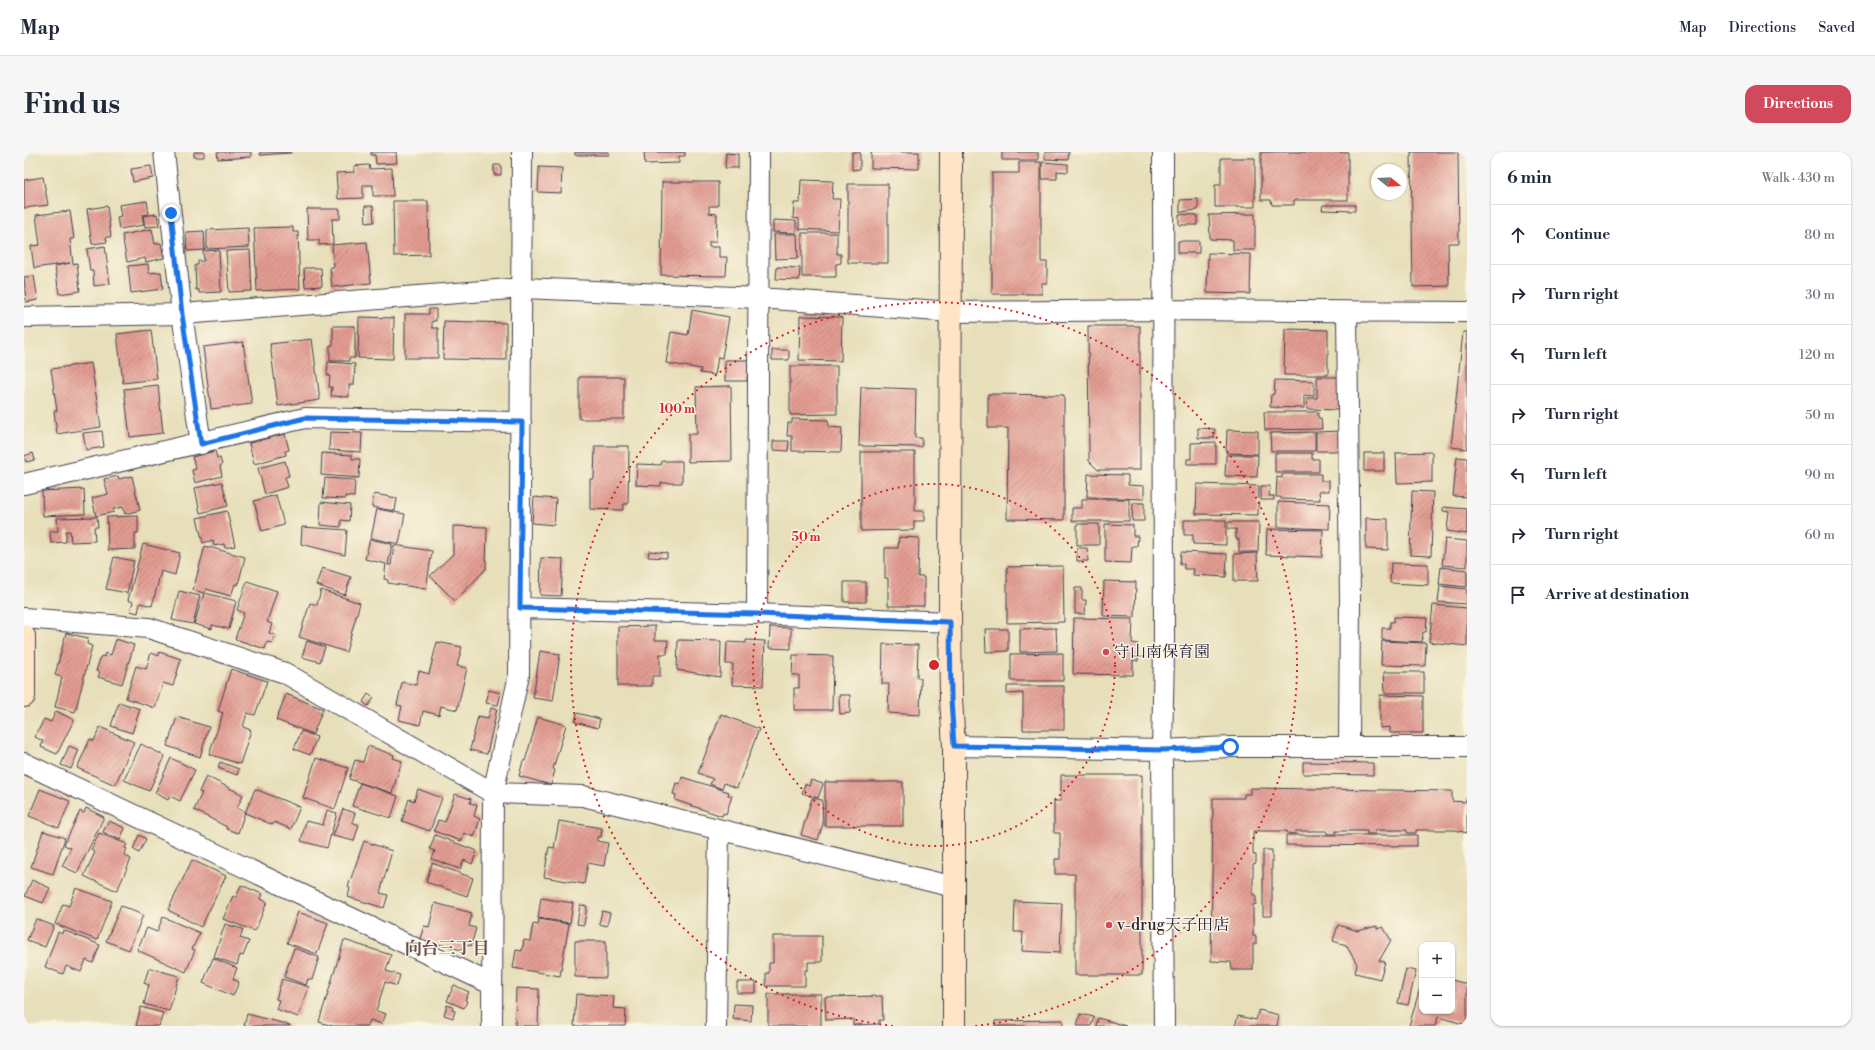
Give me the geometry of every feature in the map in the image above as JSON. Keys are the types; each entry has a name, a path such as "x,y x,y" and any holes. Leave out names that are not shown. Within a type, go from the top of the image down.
{"street":[{"path":"164,152 182,314 201,444"},
{"path":"492,1026 493,793 519,675 523,288 522,152"},
{"path":"757,614 759,152"},
{"path":"951,152 952,312 950,622 951,699 954,746 954,1026"},
{"path":"1163,152 1164,651 1162,750 1164,1026"},
{"path":"24,317 182,314 523,288 759,298 952,312 1163,310 1467,312"},
{"path":"1347,312 1350,591 1349,747"},
{"path":"24,484 201,444 305,418 522,422"},
{"path":"520,608 757,614 950,622"},
{"path":"24,618 149,628 285,673 493,793 583,796 954,887"},
{"path":"24,636 24,696"},
{"path":"954,746 1162,750 1230,747 1467,747"},
{"path":"24,763 491,984"},
{"path":"716,1026 719,830"}],"building":[{"path":"194,152 204,152 204,157 194,157"},
{"path":"217,152 251,152 251,157 218,159"},
{"path":"260,152 291,152 291,153 260,155"},
{"path":"371,152 396,152 397,163 376,164 375,155 371,155"},
{"path":"575,152 609,152 609,155 575,155"},
{"path":"644,152 685,152 685,156 679,156 679,163 645,164"},
{"path":"852,152 860,152 860,169 852,170"},
{"path":"871,152 919,152 919,169 871,168"},
{"path":"1002,152 1038,152 1038,160 1002,160"},
{"path":"1045,152 1069,152 1068,160 1045,159"},
{"path":"1261,152 1348,152 1348,200 1294,200 1294,205 1272,205 1271,200 1261,200"},
{"path":"1411,152 1458,152 1459,243 1448,243 1449,286 1413,287"},
{"path":"726,153 738,154 738,168 725,168"},
{"path":"1221,158 1255,158 1255,207 1215,207 1215,185 1221,185"},
{"path":"1019,162 1041,162 1041,262 1047,262 1047,283 1042,283 1042,294 992,294 992,173 1019,173"},
{"path":"1042,162 1068,164 1068,172 1057,171 1057,179 1042,179"},
{"path":"369,165 370,169 392,168 393,196 373,196 373,185 363,185 363,198 338,199 336,173 354,172 354,166"},
{"path":"494,165 501,165 501,175 494,175"},
{"path":"151,166 153,178 133,182 131,169"},
{"path":"539,167 562,168 561,193 538,192"},
{"path":"43,177 48,205 24,208 24,180"},
{"path":"801,180 833,181 832,199 840,199 838,231 799,229 799,219 793,218 794,203 800,203"},
{"path":"662,182 718,182 718,206 709,206 709,213 717,214 716,242 709,242 709,247 719,247 719,257 727,257 726,276 661,275"},
{"path":"848,184 888,184 888,263 848,263"},
{"path":"1198,199 1198,210 1180,212 1180,200"},
{"path":"147,201 149,214 142,215 144,225 119,229 117,217 121,216 119,205"},
{"path":"393,201 428,201 429,255 394,256"},
{"path":"1323,205 1355,205 1355,211 1322,210"},
{"path":"107,206 111,237 106,237 107,242 92,244 87,209"},
{"path":"365,206 373,206 374,222 366,223"},
{"path":"307,209 340,209 340,219 332,219 333,244 319,245 319,240 308,240"},
{"path":"70,211 74,239 70,239 73,264 77,263 80,291 59,294 55,266 70,263 34,268 31,246 40,245 36,215"},
{"path":"157,214 159,226 145,227 143,216"},
{"path":"1179,214 1197,215 1197,225 1179,225"},
{"path":"1255,214 1255,250 1233,250 1233,240 1210,239 1209,215"},
{"path":"773,220 796,221 796,233 773,232"},
{"path":"293,227 293,232 298,232 300,289 257,291 254,228"},
{"path":"248,228 249,247 207,249 207,230"},
{"path":"152,229 155,244 161,243 164,258 146,262 145,258 127,262 122,235"},
{"path":"204,231 205,250 187,251 186,232"},
{"path":"802,233 837,233 837,254 841,254 841,263 836,264 836,277 802,277"},
{"path":"774,234 797,234 798,258 775,259"},
{"path":"1178,241 1199,241 1199,253 1178,253"},
{"path":"367,242 371,283 332,287 330,267 334,267 332,245"},
{"path":"105,246 110,284 94,286 93,271 90,271 87,249"},
{"path":"219,250 221,292 199,293 199,290 196,290 195,265 198,265 198,261 204,261 203,251"},
{"path":"250,250 252,291 229,292 226,251"},
{"path":"1208,253 1251,254 1250,294 1207,293"},
{"path":"148,264 149,273 161,272 163,289 131,293 128,266"},
{"path":"777,267 800,268 799,280 776,279"},
{"path":"304,268 321,268 322,286 305,287"},
{"path":"34,276 38,300 26,302 24,277"},
{"path":"429,309 436,309 436,321 432,321 432,328 438,328 438,358 405,358 405,314 429,314"},
{"path":"692,310 729,317 722,358 718,357 715,375 700,373 701,369 666,363 671,332 688,335"},
{"path":"800,316 842,317 841,361 799,360"},
{"path":"359,317 394,318 393,359 358,358"},
{"path":"444,321 506,323 506,360 443,359"},
{"path":"333,326 355,326 355,358 349,358 349,361 330,361 330,345 333,345"},
{"path":"1088,326 1140,326 1140,470 1098,470 1089,461"},
{"path":"1285,329 1328,330 1328,375 1284,375"},
{"path":"151,330 157,379 123,383 117,334"},
{"path":"1463,332 1467,332 1467,449 1451,447"},
{"path":"312,339 320,400 278,406 270,344"},
{"path":"243,342 252,404 211,409 203,347"},
{"path":"772,350 789,350 789,360 772,360"},
{"path":"725,360 748,360 747,381 725,381"},
{"path":"328,362 355,364 354,385 349,385 349,397 331,396 332,387 329,387 330,375 327,375"},
{"path":"91,363 101,427 57,434 54,411 57,411 51,369"},
{"path":"790,366 837,366 837,414 790,415"},
{"path":"579,377 624,377 624,419 579,419"},
{"path":"1317,377 1340,377 1339,410 1307,409 1307,398 1317,398"},
{"path":"1275,380 1314,381 1314,396 1304,395 1304,408 1270,407 1271,395 1274,394"},
{"path":"158,385 163,433 130,437 124,389"},
{"path":"731,386 732,461 688,462 688,434 697,434 696,387"},
{"path":"861,387 916,389 915,438 922,438 922,447 859,446"},
{"path":"988,394 1064,395 1064,520 1007,519 1008,428 988,428"},
{"path":"1264,412 1318,412 1318,418 1321,418 1322,429 1265,430"},
{"path":"792,419 828,420 829,427 842,428 841,452 792,451 792,436 787,436 788,423 792,423"},
{"path":"1198,428 1215,429 1214,438 1198,438"},
{"path":"1227,430 1258,431 1258,454 1226,453"},
{"path":"102,431 104,447 86,450 83,433"},
{"path":"1340,431 1340,451 1316,451 1316,432"},
{"path":"330,432 362,433 361,452 329,450"},
{"path":"1315,432 1315,451 1271,451 1270,433"},
{"path":"285,434 289,450 285,451 286,455 254,464 249,443"},
{"path":"773,441 789,441 788,451 773,450"},
{"path":"1216,442 1216,464 1187,464 1187,459 1191,459 1191,443"},
{"path":"595,446 629,446 628,504 624,504 623,510 590,509 590,479 594,479"},
{"path":"215,451 217,458 220,458 222,465 220,466 222,476 195,483 192,470 196,469 192,457"},
{"path":"861,452 915,452 915,511 924,511 924,521 914,521 914,530 861,531"},
{"path":"1432,452 1432,482 1397,483 1396,453"},
{"path":"33,453 35,460 26,462 24,456"},
{"path":"322,453 352,455 352,459 360,459 359,478 321,475"},
{"path":"1275,453 1312,453 1312,459 1319,459 1319,472 1275,472"},
{"path":"1364,453 1384,453 1384,471 1364,471"},
{"path":"1226,455 1258,455 1257,477 1225,476"},
{"path":"1457,457 1467,458 1467,497 1453,496"},
{"path":"285,461 289,476 285,477 288,487 265,494 258,468"},
{"path":"662,461 682,461 682,483 661,483 661,486 636,485 637,464 661,465"},
{"path":"1088,474 1128,475 1128,485 1144,486 1144,499 1087,497"},
{"path":"1282,474 1321,474 1321,481 1329,481 1329,491 1319,491 1320,500 1281,499 1281,497 1276,497 1277,477 1282,478"},
{"path":"118,476 119,479 132,476 140,510 125,514 123,507 113,509 114,512 96,516 92,498 108,494 104,479"},
{"path":"325,478 355,480 354,497 345,496 345,499 323,498"},
{"path":"222,482 228,506 200,513 195,488"},
{"path":"1197,484 1259,486 1258,515 1196,514"},
{"path":"1261,486 1270,486 1269,496 1274,496 1274,500 1261,500"},
{"path":"84,489 85,514 43,516 42,491"},
{"path":"1412,491 1433,492 1431,556 1410,555"},
{"path":"374,494 397,498 395,511 372,507"},
{"path":"276,495 284,525 262,531 254,501"},
{"path":"534,497 556,499 554,525 532,523"},
{"path":"1082,499 1129,499 1129,521 1072,521 1072,508 1082,508"},
{"path":"321,502 350,505 349,521 341,520 341,527 320,525"},
{"path":"1278,502 1330,504 1329,529 1278,527"},
{"path":"1133,503 1144,503 1144,521 1132,521"},
{"path":"1443,507 1467,509 1467,534 1447,531 1449,512 1443,511"},
{"path":"377,509 405,514 399,544 371,538"},
{"path":"227,511 235,546 225,548 224,544 214,546 213,540 203,543 197,518"},
{"path":"138,516 138,533 135,533 135,549 108,550 107,517"},
{"path":"97,517 98,527 94,527 95,541 71,542 70,531 66,531 66,542 51,543 50,531 58,531 57,518"},
{"path":"1366,518 1388,519 1388,550 1366,549"},
{"path":"1184,520 1226,520 1226,545 1193,544 1193,535 1184,535"},
{"path":"1228,522 1259,522 1258,552 1239,552 1239,539 1236,539 1236,529 1228,529"},
{"path":"1077,524 1099,524 1099,545 1077,545"},
{"path":"1105,524 1133,525 1133,536 1138,536 1137,546 1132,546 1131,563 1105,562"},
{"path":"453,526 487,527 486,569 455,601 430,576 453,554"},
{"path":"302,527 347,530 345,555 301,544"},
{"path":"1267,529 1323,530 1322,557 1266,555"},
{"path":"899,537 919,538 918,577 924,577 924,606 888,606 888,578 885,578 885,548 898,548"},
{"path":"370,539 392,544 388,565 391,565 394,545 432,551 426,589 388,583 388,580 384,579 386,564 365,559"},
{"path":"1445,539 1467,541 1467,567 1442,565"},
{"path":"143,544 180,553 175,575 161,571 152,606 140,603 138,613 130,611 133,602 128,600"},
{"path":"205,546 245,557 238,585 235,584 231,596 206,589 205,593 236,601 229,629 212,625 212,629 194,624 204,593 193,590"},
{"path":"1077,548 1087,548 1088,561 1077,561"},
{"path":"649,551 667,553 667,558 648,557"},
{"path":"1181,552 1227,554 1226,577 1193,575 1194,569 1184,569 1184,564 1180,564"},
{"path":"1257,553 1258,581 1234,581 1234,554"},
{"path":"114,557 134,561 127,593 106,589"},
{"path":"541,558 563,559 561,596 540,595"},
{"path":"1391,563 1428,564 1428,585 1390,583"},
{"path":"1063,566 1064,622 1007,623 1007,567"},
{"path":"1441,567 1467,570 1467,587 1439,584"},
{"path":"322,568 351,577 345,595 316,585"},
{"path":"247,581 277,591 267,622 272,624 269,633 275,635 272,643 267,642 265,649 235,639 244,613 237,610"},
{"path":"1104,581 1136,582 1135,617 1103,616"},
{"path":"844,582 866,582 866,602 844,602"},
{"path":"1440,586 1467,589 1467,604 1438,602"},
{"path":"1075,588 1082,588 1082,600 1086,600 1085,614 1075,614"},
{"path":"321,590 360,603 346,652 299,637 310,603 317,605"},
{"path":"179,591 200,596 193,624 172,620"},
{"path":"1433,605 1467,608 1467,646 1429,642"},
{"path":"1394,617 1427,618 1426,632 1423,632 1422,642 1382,640 1382,628 1390,628 1390,622 1394,622"},
{"name":"守山南保育園","path":"1074,618 1133,619 1132,643 1138,644 1138,661 1133,660 1133,675 1073,674"},
{"path":"655,626 655,640 668,640 667,654 660,654 660,676 652,676 652,686 618,686 618,627"},
{"path":"770,627 791,628 791,649 769,648"},
{"path":"1056,628 1057,651 1020,652 1020,629"},
{"path":"985,629 1008,629 1008,651 986,652"},
{"path":"66,633 88,638 87,644 92,646 75,712 55,707 62,677 55,675"},
{"path":"116,639 134,645 122,684 98,677 100,672 96,671 101,656 104,657 105,653 111,655"},
{"path":"678,640 721,641 720,677 677,670"},
{"path":"746,640 765,641 763,686 732,685 733,664 726,664 727,642 746,643"},
{"path":"307,641 325,647 320,662 302,657"},
{"path":"1382,641 1426,643 1425,666 1381,665"},
{"path":"437,642 462,647 457,666 467,668 457,710 441,706 439,715 423,711 420,725 399,720 402,706 397,705 402,682 416,685 419,671 429,674"},
{"path":"883,644 918,645 917,678 921,678 920,715 888,713 889,684 882,684"},
{"path":"540,651 560,654 553,701 533,698"},
{"path":"159,652 181,659 173,686 163,683 155,708 126,698 136,666 146,669 151,653 159,656"},
{"path":"1063,653 1063,681 1011,681 1011,654"},
{"path":"793,655 833,656 832,710 794,710 794,688 799,688 799,675 792,675"},
{"path":"231,669 267,681 255,715 247,713 243,727 251,730 240,764 209,754 223,713 218,711"},
{"path":"1384,672 1424,672 1424,693 1385,693"},
{"path":"1007,686 1064,686 1064,730 1023,730 1023,693 1007,694"},
{"path":"489,690 501,693 498,705 486,703"},
{"path":"286,694 323,709 313,734 276,720"},
{"path":"368,694 374,698 368,706 363,702"},
{"path":"839,695 850,695 850,713 840,714"},
{"path":"1380,695 1423,696 1423,733 1390,733 1390,727 1380,728"},
{"path":"119,702 140,709 132,733 111,726"},
{"path":"491,708 497,709 487,754 470,750 478,716 488,718"},
{"path":"56,711 74,720 57,754 41,747 43,741 35,737 44,719 51,722"},
{"path":"577,713 600,719 598,728 575,722"},
{"path":"721,714 759,729 737,788 724,783 722,789 710,784 713,779 698,773"},
{"path":"177,717 209,727 200,757 167,746"},
{"path":"538,717 566,725 553,769 555,770 551,785 519,776"},
{"path":"100,727 134,742 115,785 77,768 90,739 94,741"},
{"path":"301,731 317,737 310,755 294,749"},
{"path":"141,744 165,756 149,791 124,780"},
{"path":"69,746 79,750 71,769 61,765"},
{"path":"368,746 394,755 393,758 402,761 392,793 349,779 355,760 363,762"},
{"path":"171,758 195,770 180,801 170,796 168,800 155,793"},
{"path":"316,758 348,768 335,809 303,798"},
{"path":"220,762 239,769 237,775 218,768"},
{"path":"1303,762 1373,763 1373,775 1303,774"},
{"name":"v-drug天子田店","path":"1061,775 1142,775 1142,975 1075,975 1075,874 1055,874 1055,859 1060,859 1060,833 1054,833 1054,801 1061,801"},
{"path":"206,776 243,795 237,808 245,812 238,833 226,829 227,827 194,810 202,793 199,792"},
{"path":"682,777 729,792 728,795 732,796 726,814 723,813 722,816 675,800 676,795 673,794 676,783 680,784"},
{"path":"811,780 823,784 818,798 802,793 805,784 809,786"},
{"path":"825,782 903,782 903,826 825,826"},
{"path":"360,783 398,796 391,818 352,806"},
{"path":"1250,788 1452,791 1452,801 1465,802 1467,797 1467,833 1455,830 1416,830 1416,833 1407,833 1407,830 1375,830 1375,834 1367,834 1367,831 1336,831 1336,834 1327,834 1327,831 1296,831 1295,834 1287,833 1287,831 1253,831 1253,855 1256,855 1256,863 1253,864 1253,895 1256,895 1256,904 1253,905 1253,936 1256,936 1256,944 1253,944 1253,970 1232,970 1231,962 1211,961 1213,798 1244,798 1244,794 1250,794"},
{"path":"40,789 70,801 59,828 29,816"},
{"path":"255,789 300,807 291,829 274,822 273,825 245,813"},
{"path":"418,789 442,798 430,831 402,821 409,799 414,801"},
{"path":"455,794 471,799 470,803 477,805 474,816 480,819 474,837 464,833 461,841 434,831 438,820 445,822"},
{"path":"812,798 822,800 823,824 818,840 801,835"},
{"path":"86,808 104,817 77,873 62,866 71,848 64,845 80,811 84,813"},
{"path":"343,809 355,813 352,822 359,825 354,841 333,836"},
{"path":"327,810 337,813 327,848 301,841 306,821 323,825"},
{"path":"109,821 125,828 120,840 103,832"},
{"path":"559,821 602,828 601,837 597,837 597,841 608,843 604,866 588,863 584,884 544,877 549,847 554,848"},
{"path":"43,831 65,838 53,874 31,867"},
{"path":"99,833 127,844 125,848 127,849 124,855 131,859 117,891 84,876 95,852 91,850"},
{"path":"139,835 146,839 139,853 133,849"},
{"path":"435,835 477,851 472,864 464,860 460,869 432,859 435,851 430,849"},
{"path":"1286,835 1417,835 1417,846 1286,845"},
{"path":"364,841 392,851 380,893 388,895 384,908 348,897 350,888 348,887"},
{"path":"1263,850 1272,850 1272,916 1263,916"},
{"path":"192,860 226,876 201,927 168,910"},
{"path":"432,863 473,878 467,896 426,882"},
{"path":"32,880 50,888 43,903 25,896"},
{"path":"241,885 262,894 260,899 267,902 255,931 223,919 233,896 236,898"},
{"path":"76,888 112,901 97,940 55,924 63,904 69,906"},
{"path":"541,898 573,903 570,923 538,918"},
{"path":"1015,901 1062,903 1060,953 1022,951 1023,932 1014,932"},
{"path":"435,903 472,913 469,926 476,928 471,946 464,944 462,950 420,939 424,926 429,927"},
{"path":"580,905 587,906 584,925 577,924"},
{"path":"121,906 143,915 129,950 106,941"},
{"path":"602,911 610,913 607,926 599,924"},
{"path":"298,912 328,923 317,954 287,943"},
{"path":"163,917 200,933 192,949 195,950 186,972 137,950 147,928 157,932"},
{"path":"36,919 54,926 45,947 27,940"},
{"path":"539,919 569,924 560,976 513,968 516,950 522,951 524,940 530,941 533,924 538,925"},
{"path":"225,924 243,929 240,938 249,941 243,956 240,955 237,965 214,957"},
{"path":"1338,925 1358,931 1377,926 1377,929 1383,927 1391,940 1379,961 1385,962 1380,979 1355,973 1357,964 1346,945 1333,941"},
{"path":"63,930 100,945 93,963 86,960 81,972 66,966 63,974 45,967 58,932 62,934"},
{"path":"773,936 822,936 822,962 808,962 808,970 805,970 805,986 766,986 766,973 769,973 769,963 773,963"},
{"path":"344,940 391,955 386,971 400,975 397,986 385,982 376,1011 386,1014 382,1024 370,1020 368,1026 333,1026 319,1022"},
{"path":"575,941 606,941 606,978 575,977"},
{"path":"294,948 319,957 312,980 308,979 306,985 284,977"},
{"path":"213,958 237,968 233,979 239,982 233,996 203,983"},
{"path":"149,968 179,976 169,1011 144,1004 149,985 144,983"},
{"path":"1406,969 1416,971 1408,1005 1398,1003"},
{"path":"282,979 309,987 298,1017 276,1009 279,1000 276,999"},
{"path":"1455,981 1467,984 1467,1025 1438,1017 1435,1026 1409,1026 1419,991 1419,1014 1455,1014"},
{"path":"737,982 756,982 756,993 737,993"},
{"path":"454,985 469,992 465,1000 467,1001 464,1008 447,1001"},
{"path":"516,988 539,989 538,1026 515,1026"},
{"path":"576,994 614,996 613,1008 626,1009 625,1026 574,1026"},
{"path":"768,994 821,994 821,1026 768,1026"},
{"path":"882,996 883,1020 879,1020 879,1024 853,1025 853,1019 826,1020 825,997"},
{"path":"734,1004 752,1005 751,1021 733,1019"},
{"path":"447,1005 453,1007 452,1010 455,1011 453,1018 444,1015"},
{"path":"141,1007 163,1013 159,1026 136,1026"},
{"path":"1259,1010 1279,1015 1277,1026 1235,1026 1238,1016 1256,1020"},
{"path":"247,1014 290,1025 290,1026 244,1026"},
{"path":"1080,1014 1094,1017 1091,1026 1077,1026"},
{"path":"1098,1018 1126,1026 1096,1026"},
{"path":"1063,1020 1063,1026 995,1026 995,1021"}],"place":[{"name":"守山南保育園","path":"1106,652"},
{"name":"v-drug天子田店","path":"1109,925"}],"district":[{"name":"向台三丁目","path":"447,949"}],"route":[{"path":"171,213 182,314 201,444 305,418 522,422 520,608 757,614 950,622 951,699 954,746 1162,750 1230,747"}]}
